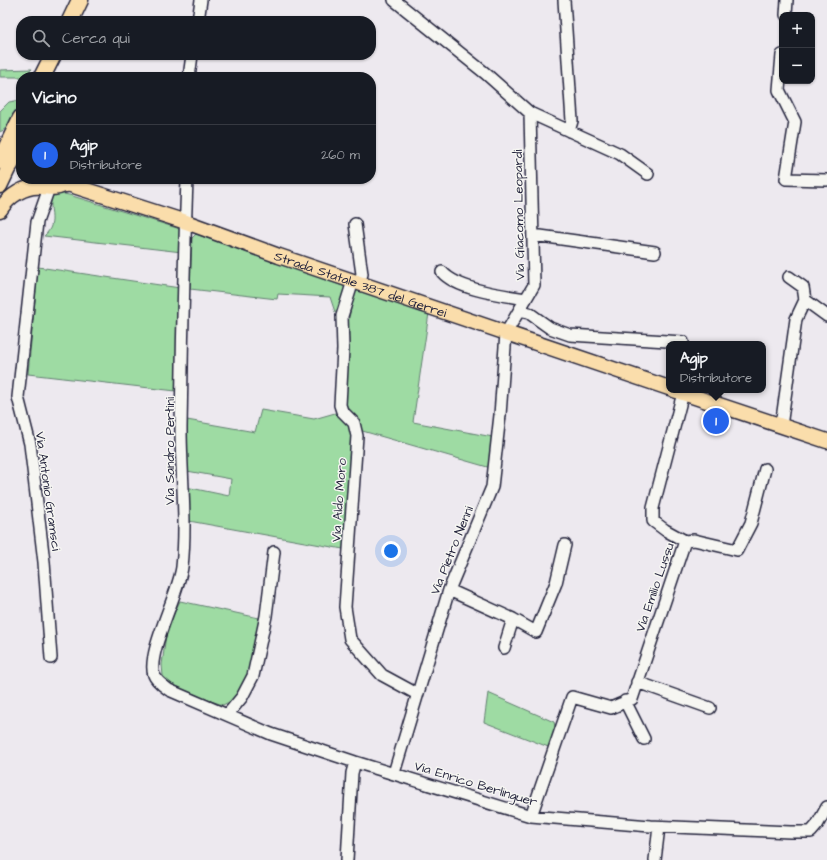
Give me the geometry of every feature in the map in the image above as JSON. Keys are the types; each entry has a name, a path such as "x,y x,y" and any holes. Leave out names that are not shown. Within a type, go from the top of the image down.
{"highway":[{"path":"72,16 80,0"},
{"path":"84,16 92,0"},
{"path":"44,72 50,60"},
{"path":"56,72 62,60"},
{"path":"0,137 16,123"},
{"path":"8,164 16,134"},
{"path":"8,164 16,152"}],"main road":[{"path":"0,186 8,164"},
{"path":"0,210 9,198 19,192 50,184"},
{"name":"Strada Statale 387 del Gerrei","path":"64,184 186,222 356,282 666,387"},
{"path":"682,393 827,441"}],"street":[{"path":"199,16 201,0"},
{"path":"394,0 485,73 530,113 620,154 648,174"},
{"path":"564,0 572,121 570,131"},
{"path":"786,12 787,0"},
{"path":"190,72 191,60"},
{"path":"780,84 779,90 795,122 786,179 827,180"},
{"name":"Via Giacomo Leopardi","path":"506,333 534,285 530,113"},
{"name":"Via Antonio Gramsci","path":"51,658 44,562 30,444 18,397 36,222 57,184"},
{"name":"Via Sandro Pertini","path":"154,675 154,659 159,638 176,591 182,568 183,529 181,428 187,184"},
{"name":"Via Aldo Moro","path":"355,224 362,274 356,282 342,316 344,349 340,405 342,411 354,423 357,436 345,607 350,639 382,675 417,694"},
{"path":"533,235 655,252"},
{"path":"442,272 447,277 461,284 526,299"},
{"path":"781,426 796,319 804,300 803,287 789,277"},
{"path":"804,300 827,316"},
{"path":"519,311 528,313 550,328 570,335 667,341"},
{"name":"Via Pietro Nenni","path":"394,773 449,590 492,487 498,439 506,333"},
{"name":"Via Emilio Lussu","path":"625,701 632,699 685,540 665,530 653,521 653,508 679,393"},
{"path":"685,540 694,540 737,550 751,523 765,469"},
{"path":"449,590 514,619 536,632 556,583 565,546"},
{"path":"228,714 242,697 254,676 266,616 274,552"},
{"path":"504,648 514,619"},
{"name":"Via Enrico Berlinguer","path":"154,675 169,690 228,714 271,734 355,762 531,816 659,827 811,832 817,826 827,807"},
{"path":"637,682 710,708"},
{"path":"531,816 572,697 610,708 625,701 644,738"},
{"path":"347,860 352,773 355,762"},
{"path":"655,860 659,827"}],"green space":[{"path":"32,69 29,72 16,72 16,77 0,77 0,70"},
{"path":"16,101 16,118 9,126 0,132 0,111 9,102"},
{"path":"53,192 69,195 177,228 182,232 182,252 44,236 49,231 51,225 51,198"},
{"path":"196,234 346,287 340,306 335,312 330,297 278,294 277,299 190,289 192,238"},
{"path":"38,267 180,288 177,304 178,341 176,391 28,374"},
{"path":"356,287 429,313 413,422 493,437 491,468 359,430 345,405 349,342 348,322"},
{"path":"261,410 314,419 335,413 348,422 352,430 343,549 189,521 186,487 229,496 231,479 187,471 187,420 255,432"},
{"path":"180,601 259,618 254,657 249,678 241,693 223,705 178,690 163,676 162,665 167,627"},
{"path":"488,693 554,722 556,732 551,748 484,722"}],"place":[{"name":"Agip","path":"716,421"}]}
